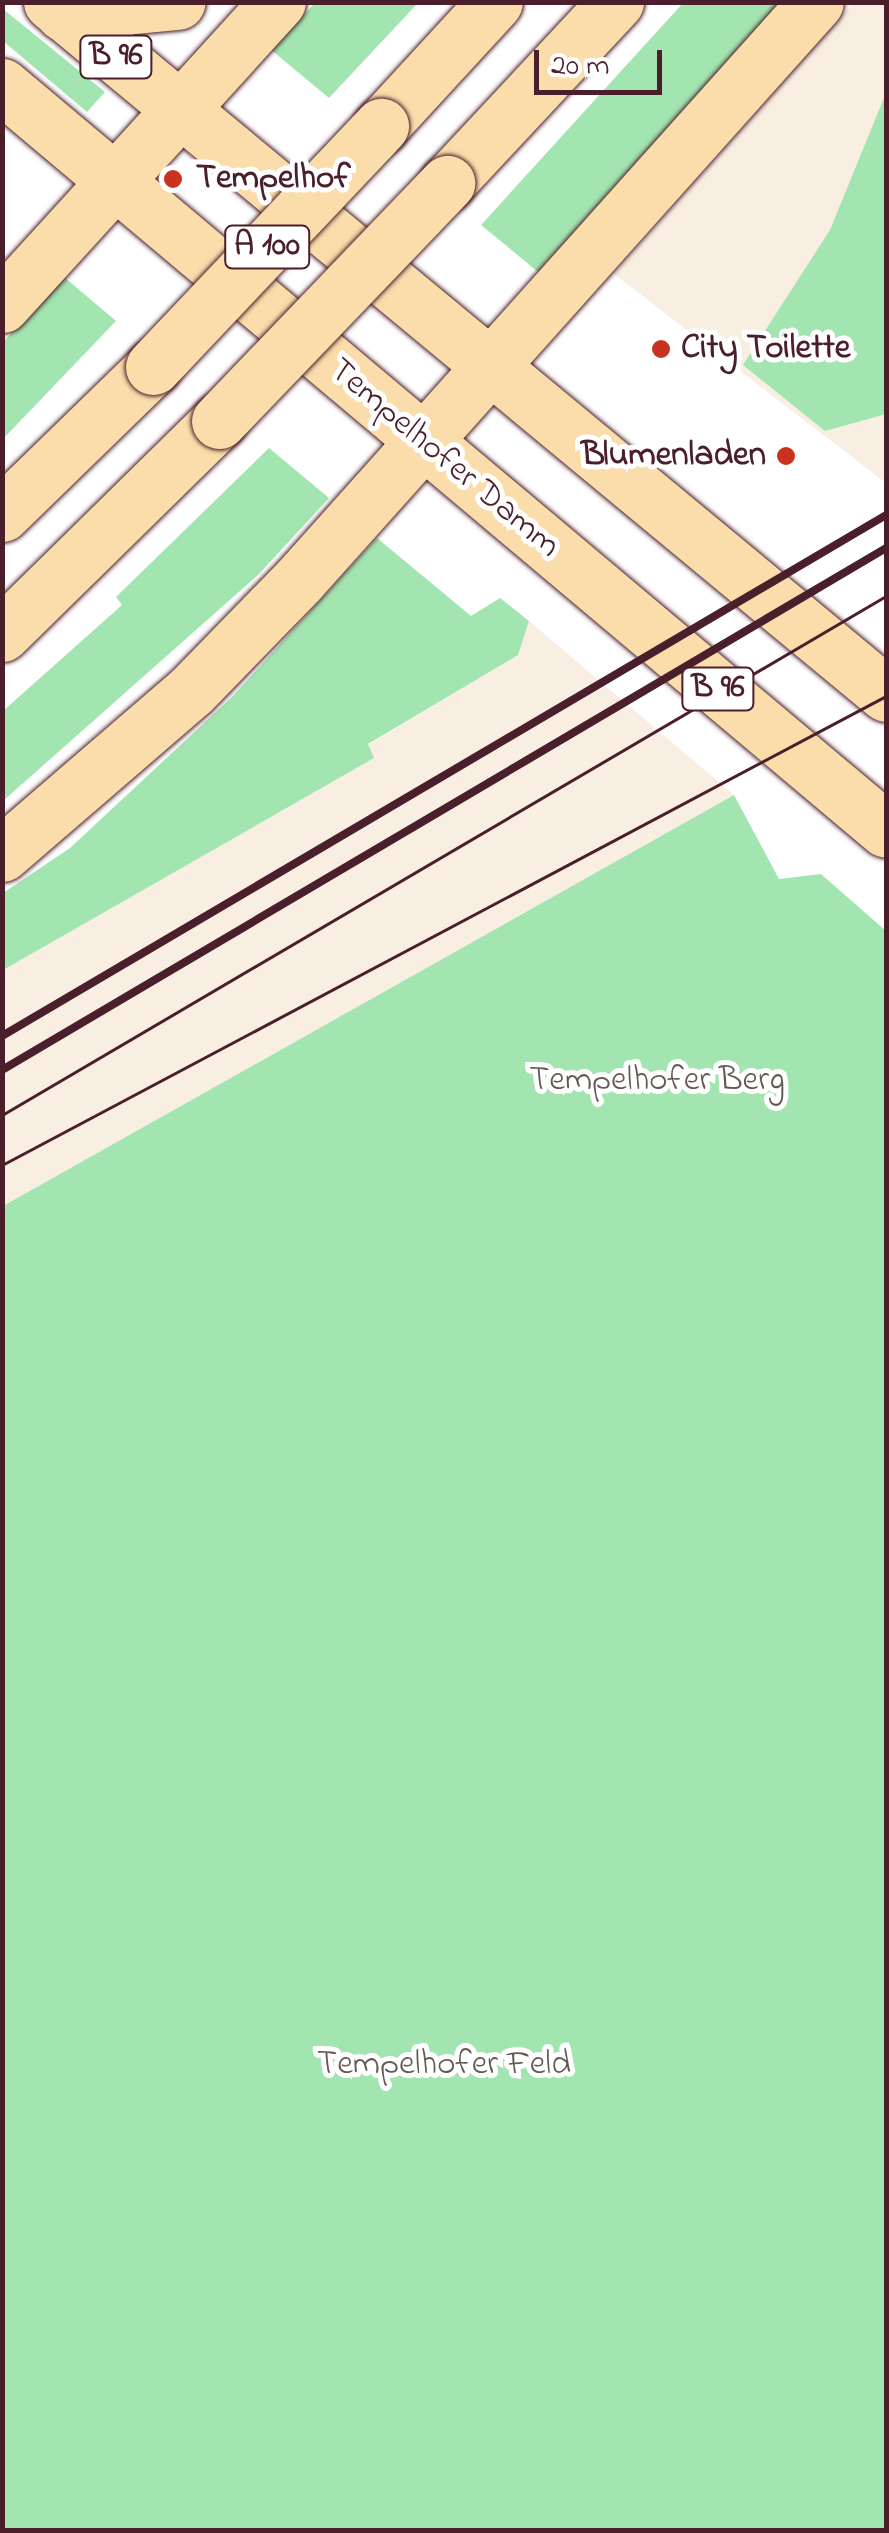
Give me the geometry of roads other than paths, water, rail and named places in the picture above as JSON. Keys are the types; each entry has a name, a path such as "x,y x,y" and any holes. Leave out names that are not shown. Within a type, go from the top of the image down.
{"main road":[{"path":"57,8 177,2"},
{"path":"2,305 278,2"},
{"name":"A 100","path":"2,514 153,367 495,2"},
{"name":"A 100","path":"2,634 219,421 616,2"},
{"path":"2,854 192,690 493,369 816,2"},
{"name":"B 96","path":"57,8 886,694"},
{"name":"Tempelhofer Damm","path":"2,86 886,830"}],"tram line":[{"path":"2,1115 886,596"},
{"path":"2,1165 886,696"}],"railway":[{"path":"2,1036 886,515"},
{"path":"2,1070 886,548"}],"place":[{"name":"Tempelhof","path":"173,179"},
{"name":"City Toilette","path":"661,349"},
{"name":"Blumenladen","path":"786,456"}],"park label":[{"name":"Tempelhofer Berg","path":"657,1081"},
{"name":"Tempelhofer Feld","path":"444,2065"}]}
